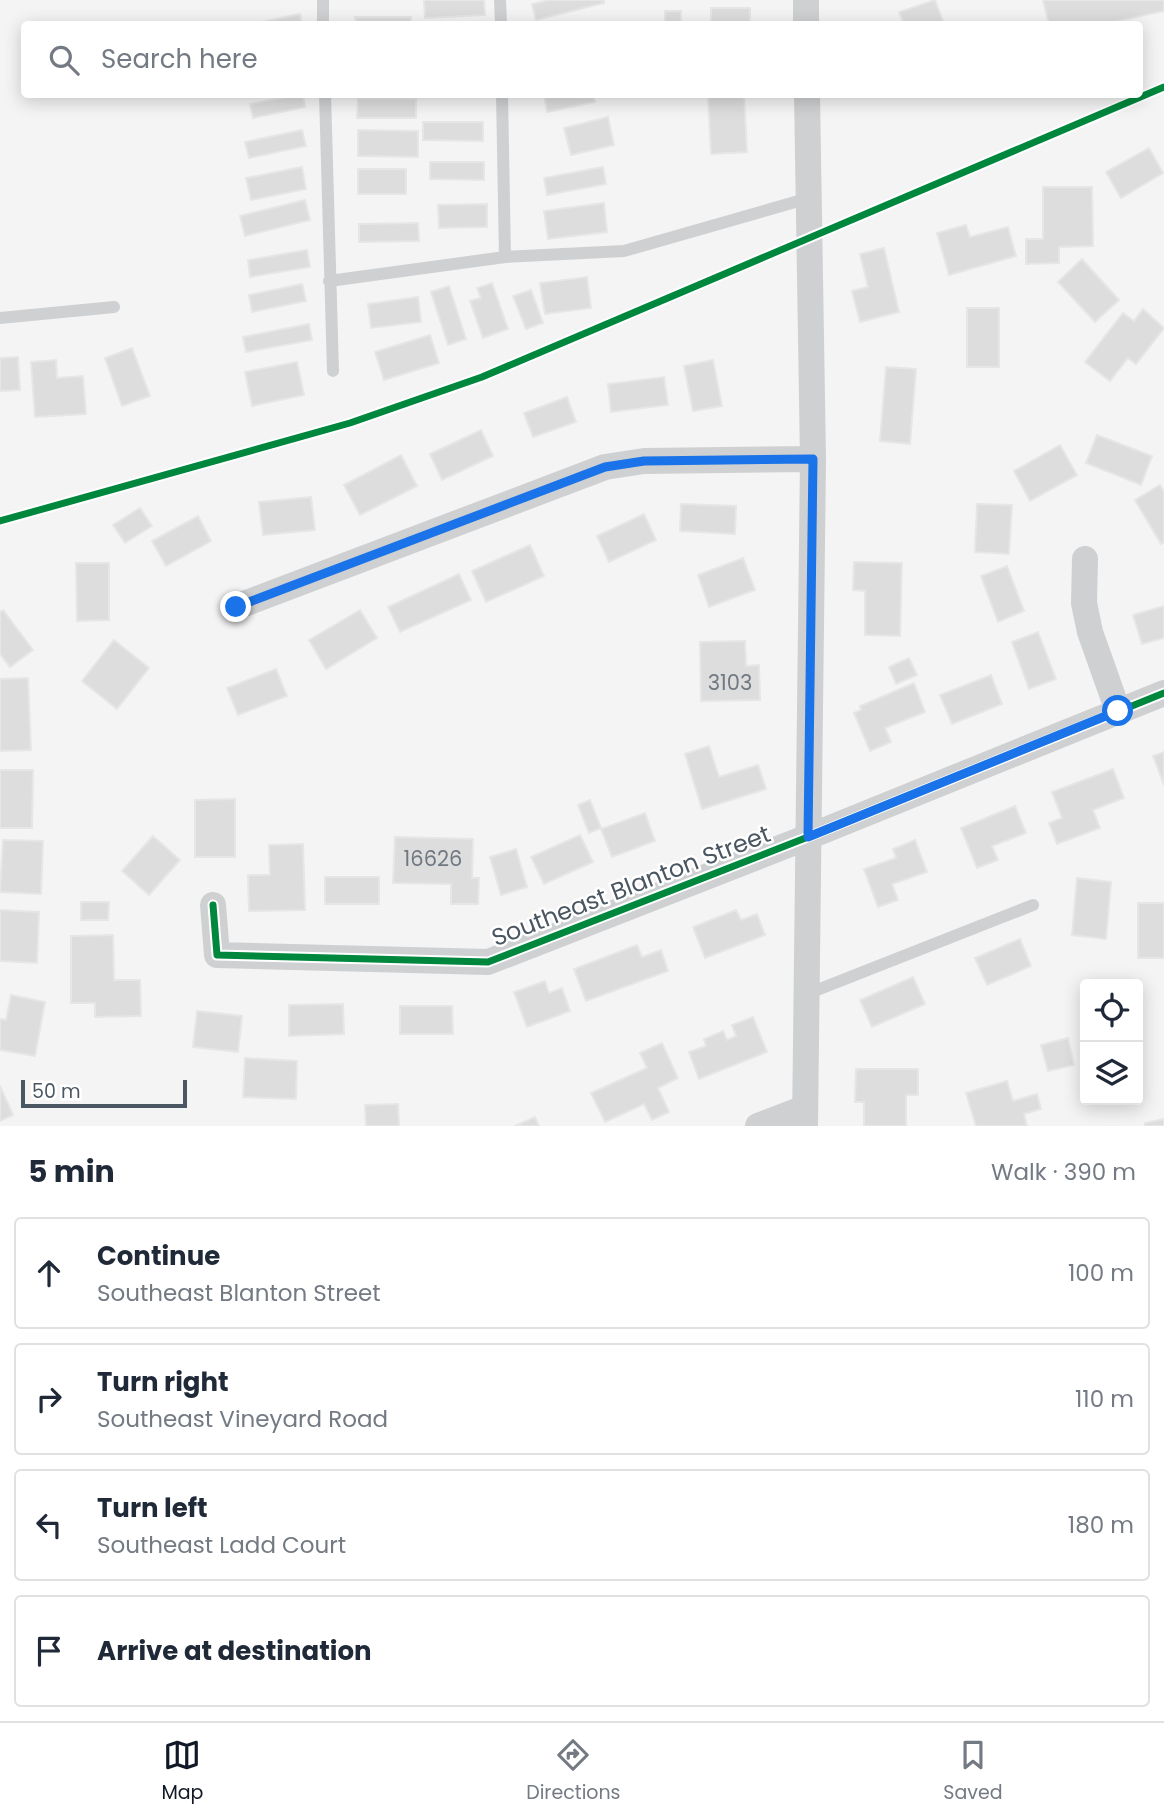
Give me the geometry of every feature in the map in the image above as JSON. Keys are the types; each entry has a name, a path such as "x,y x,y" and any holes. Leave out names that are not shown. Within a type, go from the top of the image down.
{"street":[{"path":"806,0 806,21"},
{"path":"758,1126 805,1117 813,459 807,98"},
{"path":"236,607 605,467 644,461 813,459"},
{"path":"1085,559 1084,603 1090,632 1118,711"},
{"name":"Southeast Blanton Street","path":"213,905 217,956 488,962 808,837 1164,693"}],"lane":[{"path":"323,0 323,21"},
{"path":"500,0 501,21"},
{"path":"325,98 333,371"},
{"path":"502,98 505,257"},
{"path":"329,281 505,257 624,251 808,198"},
{"path":"0,318 114,307"},
{"path":"807,994 1032,905"}],"building":[{"path":"424,0 484,0 485,15 425,18"},
{"path":"550,0 604,0 604,3 536,20 532,4"},
{"path":"935,0 943,21 903,21 899,12"},
{"path":"1043,0 1164,0 1164,11 1118,21 1048,21"},
{"path":"711,8 750,8 750,21 711,21"},
{"path":"665,11 681,11 681,21 665,21"},
{"path":"300,14 301,21 266,21"},
{"path":"355,17 411,17 411,21 356,21"},
{"path":"282,98 304,98 305,107 253,118 250,104"},
{"path":"545,98 594,98 595,102 547,112"},
{"path":"708,98 744,98 747,152 711,154"},
{"path":"358,99 416,99 416,118 357,118"},
{"path":"608,117 614,145 571,155 564,128"},
{"path":"423,122 483,122 483,141 423,140"},
{"path":"302,130 306,146 249,158 245,142"},
{"path":"358,130 418,131 418,157 358,156"},
{"path":"1149,148 1163,173 1121,198 1106,172"},
{"path":"430,162 484,162 484,180 430,179"},
{"path":"302,167 306,189 251,200 246,178"},
{"path":"603,167 606,184 547,195 544,178"},
{"path":"358,169 406,169 406,194 358,194"},
{"path":"1043,187 1092,187 1093,246 1059,247 1059,263 1026,264 1026,239 1043,239"},
{"path":"305,200 310,220 245,236 240,216"},
{"path":"604,203 607,232 548,239 544,211"},
{"path":"487,204 487,227 439,228 438,205"},
{"path":"418,223 419,241 359,242 359,224"},
{"path":"966,225 970,237 1008,227 1016,256 949,275 937,233"},
{"path":"884,248 899,312 860,322 852,291 868,287 860,254"},
{"path":"307,250 310,267 250,277 248,260"},
{"path":"1082,259 1119,300 1095,322 1058,282"},
{"path":"587,277 591,308 545,314 540,283"},
{"path":"492,283 508,329 483,338 470,301 481,298 477,288"},
{"path":"302,284 306,301 252,312 249,295"},
{"path":"449,286 466,339 448,345 431,292"},
{"path":"531,290 543,323 526,329 513,296"},
{"path":"418,297 421,322 371,328 368,304"},
{"path":"967,308 999,308 999,367 967,367"},
{"path":"1143,309 1164,328 1136,364 1128,358 1110,381 1085,362 1123,313 1134,321"},
{"path":"309,324 312,340 246,352 243,337"},
{"path":"430,335 439,363 384,380 375,352"},
{"path":"132,348 150,396 122,406 105,358"},
{"path":"18,357 20,390 0,391 0,358"},
{"path":"56,360 57,378 83,376 86,414 35,417 31,362"},
{"path":"713,360 722,406 693,411 684,366"},
{"path":"297,362 304,395 252,406 245,372"},
{"path":"886,367 916,369 910,444 880,441"},
{"path":"664,377 668,405 611,412 608,384"},
{"path":"567,397 576,422 533,437 524,413"},
{"path":"481,430 493,456 442,480 430,454"},
{"path":"1097,435 1152,456 1141,485 1086,463"},
{"path":"1060,445 1077,475 1030,501 1014,471"},
{"path":"401,455 417,486 360,515 344,485"},
{"path":"1160,485 1164,492 1164,542 1161,544 1135,500"},
{"path":"311,497 315,530 263,535 259,502"},
{"path":"681,504 736,506 735,534 680,531"},
{"path":"977,504 1012,505 1009,554 975,552"},
{"path":"140,508 152,526 125,543 113,525"},
{"path":"644,514 656,540 609,562 597,536"},
{"path":"198,516 211,541 166,566 152,541"},
{"path":"530,545 544,576 486,602 472,571"},
{"path":"743,558 755,590 709,607 698,575"},
{"path":"854,562 902,563 900,636 865,635 865,591 853,590"},
{"path":"76,563 109,563 109,620 77,621"},
{"path":"1007,566 1024,611 998,622 981,576"},
{"path":"459,574 471,600 400,632 388,607"},
{"path":"1164,606 1164,638 1142,644 1133,615"},
{"path":"3,610 33,650 10,667 0,654 0,612"},
{"path":"360,610 377,638 326,669 309,640"},
{"path":"1038,632 1056,679 1029,689 1012,642"},
{"path":"114,640 149,668 117,709 82,681"},
{"path":"745,641 746,666 759,665 760,700 701,701 700,642"},
{"path":"909,658 917,675 896,684 889,667"},
{"path":"276,669 287,696 238,715 227,688"},
{"path":"991,675 1002,704 952,724 940,695"},
{"path":"28,678 31,750 0,751 0,679"},
{"path":"914,683 925,712 885,728 891,742 870,751 854,713 861,710 860,706"},
{"path":"709,746 719,777 758,765 766,789 702,809 685,754"},
{"path":"1164,752 1164,785 1153,756"},
{"path":"1113,769 1124,798 1093,810 1100,828 1057,844 1049,823 1062,818 1052,792"},
{"path":"0,770 33,770 32,828 0,828"},
{"path":"235,799 235,857 195,857 195,800"},
{"path":"590,800 601,828 589,833 578,805"},
{"path":"1015,806 1026,833 992,846 998,860 977,868 961,828"},
{"path":"645,813 655,841 612,857 601,829"},
{"path":"580,835 593,862 544,884 531,857"},
{"path":"153,836 180,860 149,895 122,871"},
{"path":"395,837 473,839 472,878 479,878 478,904 451,904 451,884 393,883"},
{"path":"3,840 43,841 41,894 0,892"},
{"path":"915,840 927,872 892,884 898,900 878,907 864,869 896,858 893,849"},
{"path":"303,844 305,910 249,911 248,875 270,875 269,845"},
{"path":"516,849 527,887 501,895 490,857"},
{"path":"325,877 379,877 379,904 325,904"},
{"path":"1077,878 1111,882 1106,939 1072,935"},
{"path":"81,902 109,902 108,920 81,920"},
{"path":"1138,903 1164,903 1164,958 1138,958"},
{"path":"0,910 39,912 37,963 0,961"},
{"path":"736,910 741,920 757,914 765,935 705,958 693,927"},
{"path":"113,935 114,980 140,980 141,1016 95,1017 95,1003 71,1003 71,936"},
{"path":"1020,939 1031,966 987,985 975,958"},
{"path":"637,945 642,957 661,950 668,971 586,1001 574,969"},
{"path":"913,977 925,1004 872,1027 860,1000"},
{"path":"545,981 549,993 562,988 570,1011 527,1027 514,992"},
{"path":"11,995 45,1002 35,1056 0,1050 0,1019 6,1020"},
{"path":"343,1004 344,1034 289,1036 289,1005"},
{"path":"400,1006 452,1006 453,1034 400,1034"},
{"path":"197,1011 242,1016 238,1052 193,1047"},
{"path":"753,1017 767,1052 699,1079 689,1052 706,1046 704,1039 723,1031 727,1040 736,1036 732,1025"},
{"path":"1068,1038 1074,1065 1048,1071 1041,1045"},
{"path":"662,1043 678,1078 658,1088 669,1112 652,1120 644,1104 605,1122 591,1093 647,1068 640,1053"},
{"path":"245,1058 297,1061 296,1099 243,1097"},
{"path":"856,1069 918,1069 918,1095 906,1095 906,1126 864,1126 864,1102 855,1102"},
{"path":"1007,1081 1013,1101 1037,1094 1041,1109 1024,1114 1027,1126 976,1126 966,1093"},
{"path":"0,1086 13,1115 0,1121"},
{"path":"398,1104 399,1126 366,1126 365,1105"},
{"path":"535,1117 539,1126 515,1126"},
{"path":"1164,1119 1164,1126 1145,1126 1145,1123"}],"cycle path":[{"path":"1143,96 1164,87"},
{"path":"0,521 350,423 482,377 1138,98"},
{"path":"213,905 217,955 488,962 808,837 1164,693"}],"route":[{"path":"236,607 605,467 644,461 813,459 808,837 1118,711"}]}
